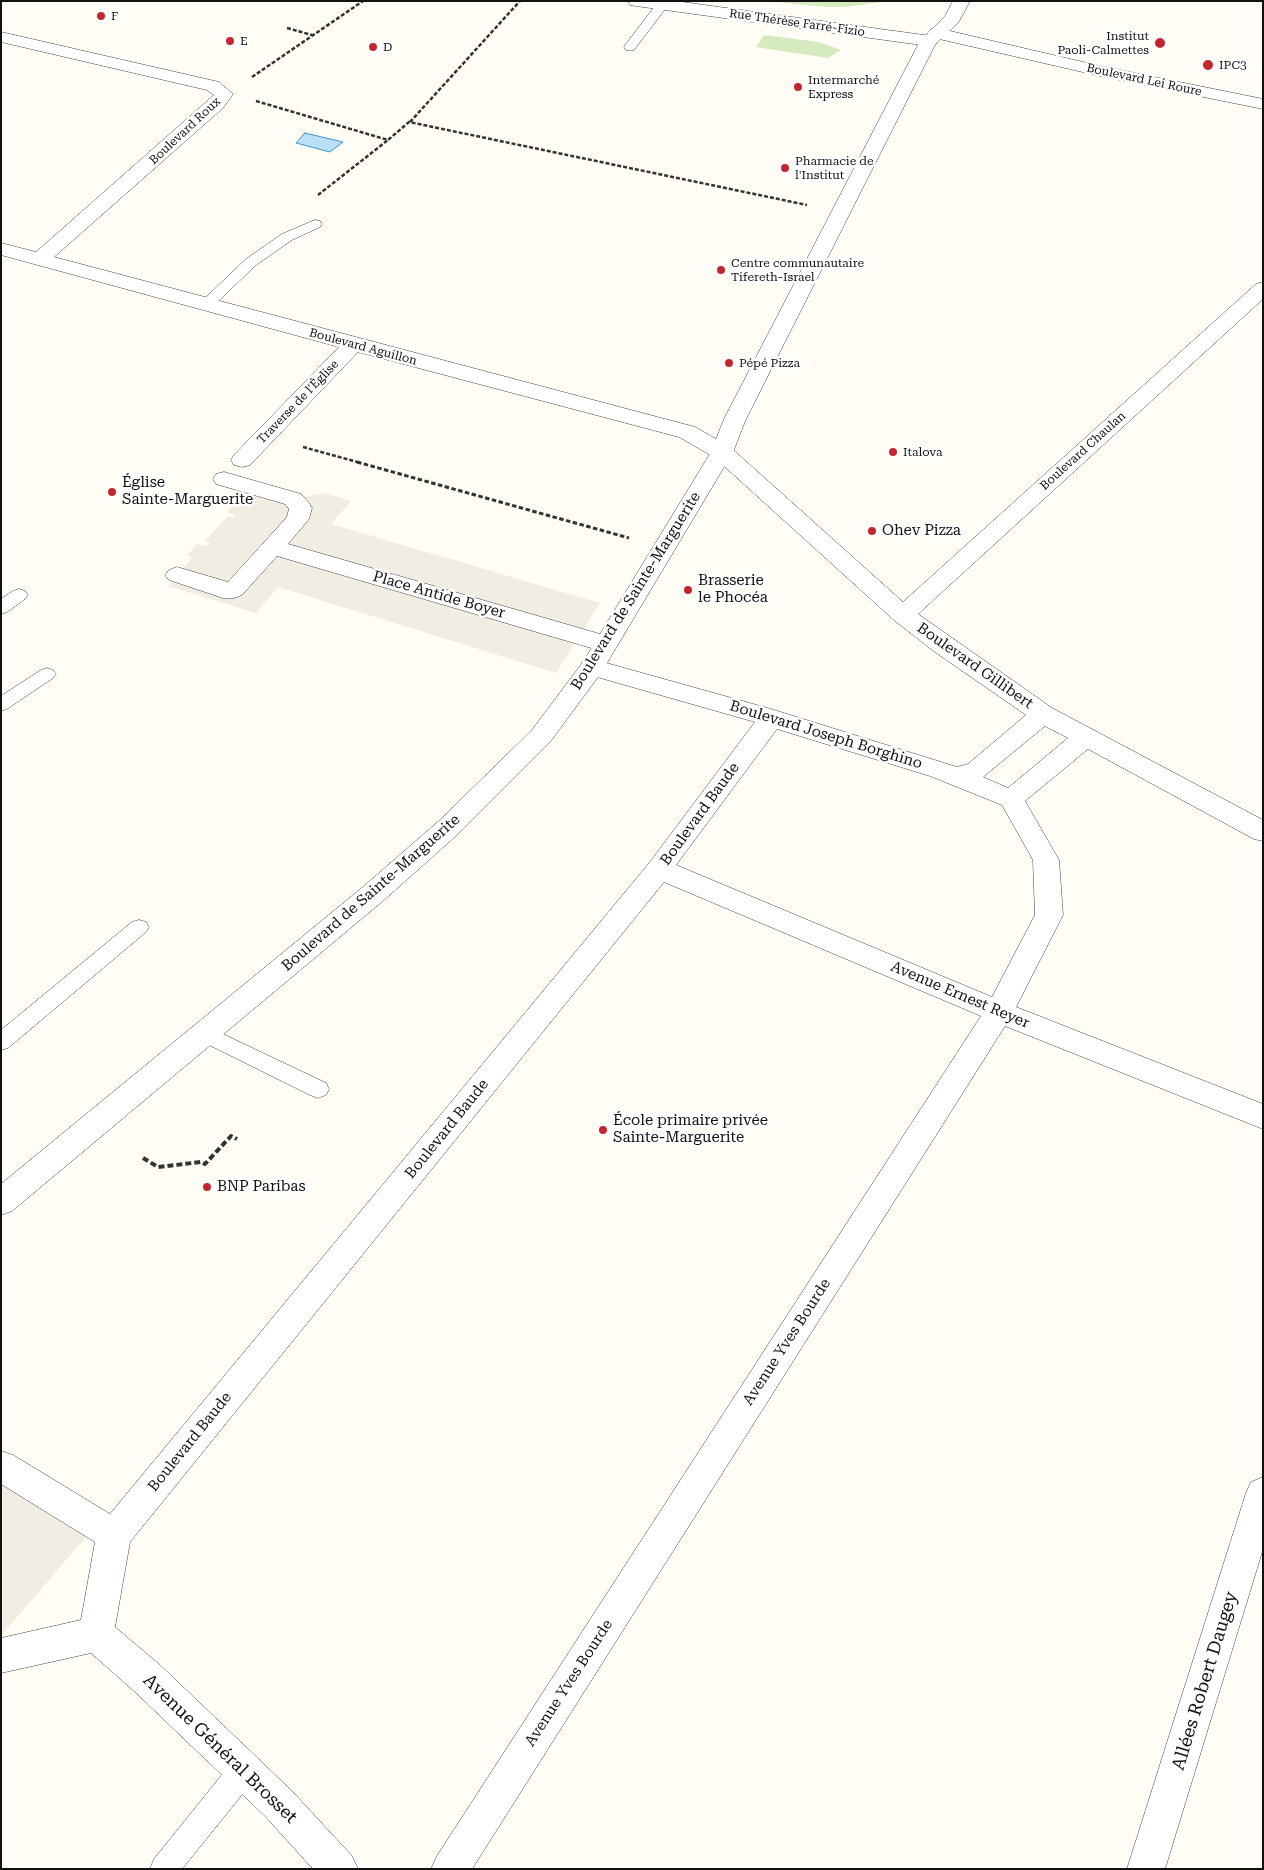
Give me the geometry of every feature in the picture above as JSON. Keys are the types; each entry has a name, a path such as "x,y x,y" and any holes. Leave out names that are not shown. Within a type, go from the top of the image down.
{"street":[{"name":"Rue Thérèse Farré-Fizio","path":"636,1 933,37"},
{"name":"Boulevard de Sainte-Marguerite","path":"1,1202 374,893 449,827 541,736 592,667 722,452 735,419 933,37 952,19 962,1"},
{"name":"Boulevard Roux","path":"1,37 213,86 224,94 218,104 39,260"},
{"name":"Boulevard Lei Roure","path":"933,37 1263,104"},
{"name":"Boulevard Aguillon","path":"1,249 687,432 722,452"},
{"name":"Boulevard Chaulan","path":"904,615 1263,288"},
{"name":"Traverse de l'Église","path":"242,460 354,344"},
{"name":"Boulevard Gillibert","path":"722,452 904,615 944,646 1043,714 1263,832"},
{"path":"177,575 223,590 234,590 298,519 301,508 293,499 224,479"},
{"name":"Place Antide Boyer","path":"272,546 606,644"},
{"name":"Boulevard Joseph Borghino","path":"592,667 771,718 957,776"},
{"path":"957,776 977,770 1043,714"},
{"name":"Boulevard Baude","path":"114,1534 659,869 771,718"},
{"path":"957,776 1011,799 1086,737"},
{"name":"Avenue Yves Bourde","path":"450,1869 999,1012 1049,915 1046,860 1011,799"},
{"name":"Avenue Ernest Reyer","path":"659,869 999,1012 1263,1117"},
{"path":"1,1466 114,1534 96,1634 1,1656"},
{"name":"Allées Robert Daugey","path":"1146,1869 1263,1493"},
{"name":"Avenue Général Brosset","path":"96,1634 146,1678 278,1803 339,1869"}],"lane":[{"path":"630,47 662,5"},
{"path":"207,304 251,262 287,237 315,224"},
{"path":"1,608 19,595"},
{"path":"1,705 47,674"},
{"path":"1,1042 139,927"},
{"path":"206,1034 318,1089"},
{"path":"164,1869 243,1771"}],"path":[{"path":"224,94 250,79 363,1"},
{"path":"224,94 249,99 388,140 410,122 520,1"},
{"path":"287,28 313,35"},
{"path":"410,122 808,205"},
{"path":"265,436 664,548"},
{"path":"144,1158 158,1167 201,1162 205,1164 231,1136 237,1139"}],"green space":[{"path":"766,1 888,1 846,7 826,7"},
{"path":"764,35 818,42 841,50 828,58 756,47"}],"shaded area":[{"path":"255,488 293,499 323,493 351,501 331,524 600,603 556,673 278,587 256,613 168,586 192,558 187,555 197,544 207,546 210,543 205,541 228,516 233,518 235,515 227,512 237,500 242,501"},
{"path":"1,1466 97,1524 1,1636"}],"water":[{"path":"305,133 343,142 330,152 296,143"}],"place":[{"name":"F","path":"101,16"},
{"name":"E","path":"230,41"},
{"name":"Institut Paoli-Calmettes","path":"1160,43"},
{"name":"D","path":"373,47"},
{"name":"IPC3","path":"1208,65"},
{"name":"Intermarché Express","path":"798,87"},
{"name":"Pharmacie de l'Institut","path":"785,168"},
{"name":"Centre communautaire Tifereth-Israel","path":"721,270"},
{"name":"Pépé Pizza","path":"729,363"},
{"name":"Italova","path":"893,452"},
{"name":"Église Sainte-Marguerite","path":"112,492"},
{"name":"Ohev Pizza","path":"872,531"},
{"name":"Brasserie le Phocéa","path":"688,590"},
{"name":"École primaire privée Sainte-Marguerite","path":"603,1130"},
{"name":"BNP Paribas","path":"207,1187"}]}
